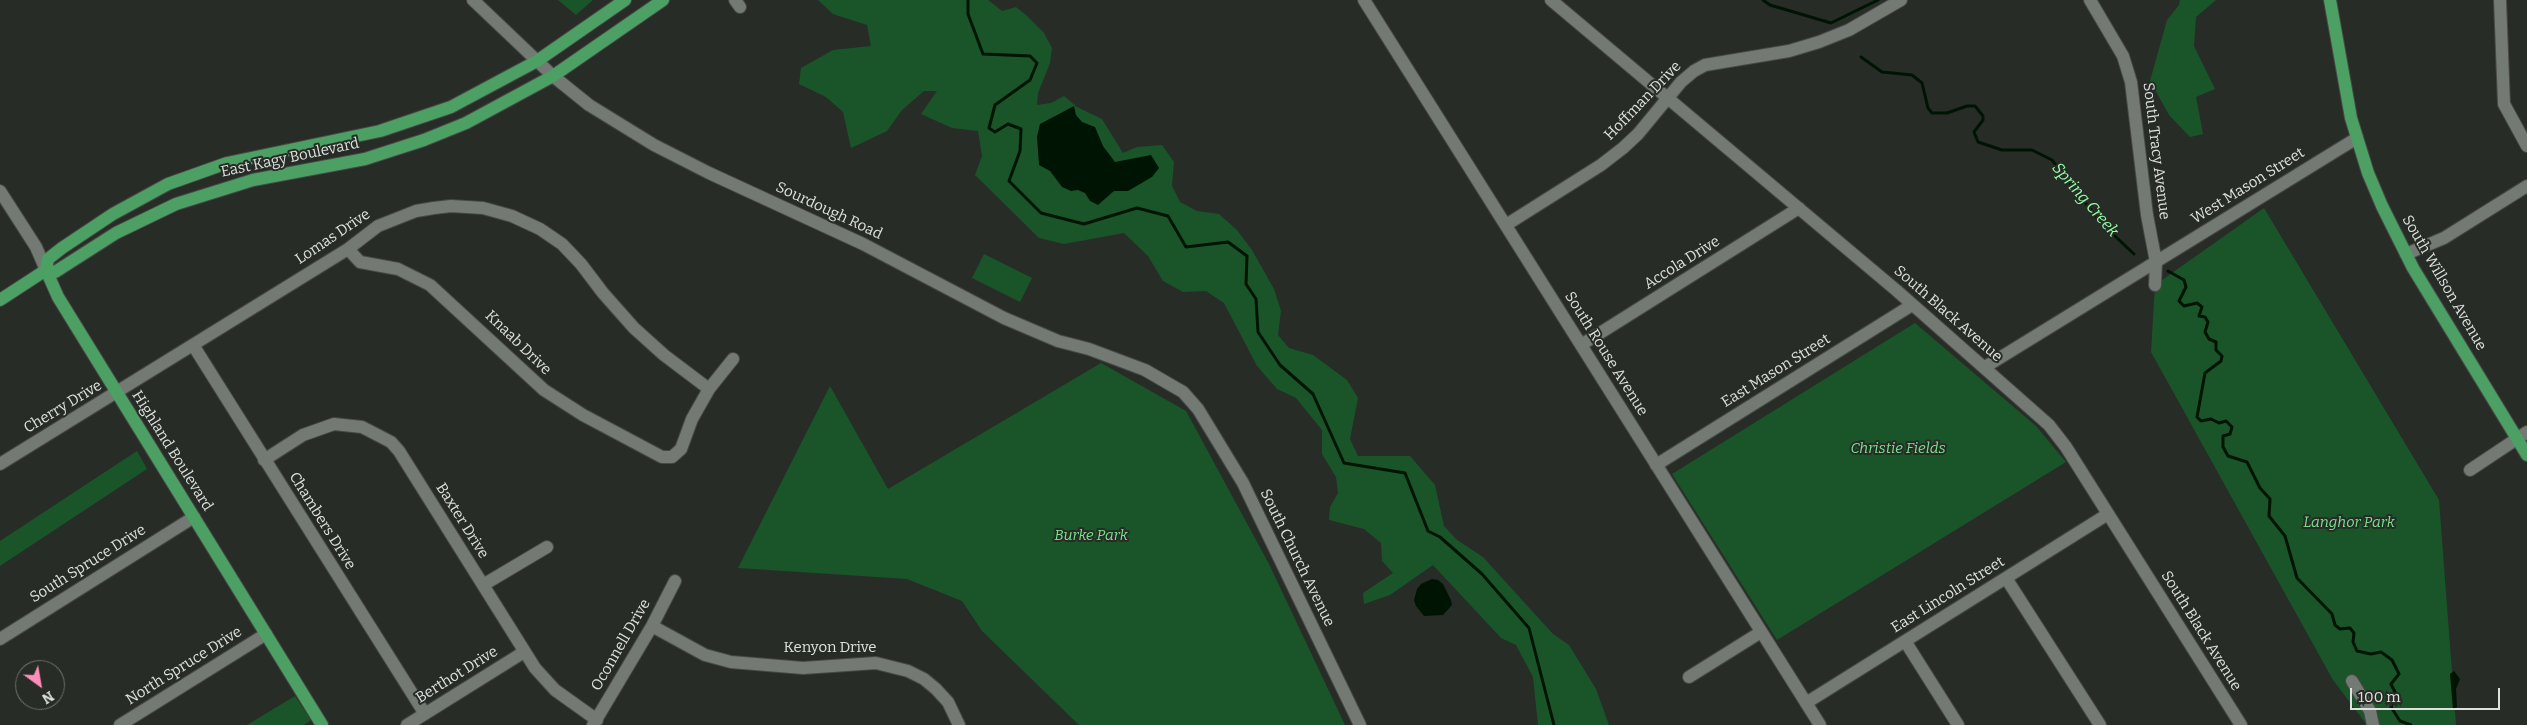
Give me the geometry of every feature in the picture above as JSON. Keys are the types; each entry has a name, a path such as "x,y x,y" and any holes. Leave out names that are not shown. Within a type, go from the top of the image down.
{"main road":[{"name":"East Kagy Boulevard","path":"625,0 537,61 451,107 380,131 227,163 168,184 113,214 62,248 48,259 46,270 55,272 116,233 176,204 253,180 366,159 424,140 466,123 553,76 663,0"},
{"name":"South Willson Avenue","path":"2330,0 2338,54 2357,138 2382,206 2406,254 2522,435 2527,455"},
{"path":"0,300 46,270"},
{"name":"Highland Boulevard","path":"46,270 58,297 322,725"}],"street":[{"name":"Sourdough Road","path":"473,0 553,76 590,105 654,145 684,161 863,244 982,308 1022,326 1145,370 1183,392 1198,409"},
{"name":"South Rouse Avenue","path":"1364,0 1820,725"},
{"name":"South Black Avenue","path":"1551,0 1799,208 1985,367 2049,425 2108,514 2241,725"},
{"name":"Hoffman Drive","path":"1506,225 1615,154 1638,134 1681,82 1705,65 1789,52 1811,45 1849,30 1900,0"},
{"name":"South Tracy Avenue","path":"2090,0 2123,56 2132,82 2147,215 2156,262 2155,285"},
{"path":"2500,0 2504,104 2527,146"},
{"name":"West Mason Street","path":"2156,262 2357,138"},
{"path":"2406,254 2444,238 2527,186"},
{"name":"Highland Boulevard","path":"0,191 36,247 46,270"},
{"name":"Lomas Drive","path":"117,393 348,249 378,226 390,220 434,208 451,206 483,208 519,218 562,244 634,328 664,355 709,388"},
{"name":"Accola Drive","path":"1581,345 1799,208"},
{"name":"Knaab Drive","path":"348,249 360,262 398,269 430,285 544,390 653,453 668,458 681,449 692,419 709,388"},
{"path":"1985,367 2156,262"},
{"name":"East Mason Street","path":"1656,465 1912,305"},
{"name":"Chambers Drive","path":"193,345 425,714"},
{"path":"709,388 733,359"},
{"name":"Cherry Drive","path":"0,464 117,393"},
{"name":"South Church Avenue","path":"1198,409 1243,484 1360,725"},
{"name":"Baxter Drive","path":"264,460 303,435 334,424 362,427 379,434 399,452 524,652 545,681 595,722"},
{"path":"2470,470 2522,435"},
{"name":"East Lincoln Street","path":"1806,703 2108,514"},
{"name":"South Spruce Drive","path":"0,639 194,517"},
{"path":"483,585 547,547"},
{"path":"2006,578 2100,725"},
{"name":"Oconnell Drive","path":"595,722 652,626 676,580"},
{"name":"Kenyon Drive","path":"652,626 706,655 731,662 803,668 876,663 908,671 924,679 948,702 959,725"},
{"path":"1689,677 1761,632"},
{"name":"North Spruce Drive","path":"120,725 266,634"},
{"path":"1905,641 1958,725"},
{"name":"Berthot Drive","path":"407,725 524,652"},
{"path":"2352,680 2370,711 2373,725"}],"green space":[{"path":"558,0 593,0 576,15"},
{"path":"818,0 988,0 1002,11 1016,7 1027,16 1044,33 1052,48 1050,63 1038,93 1037,105 1051,103 1064,96 1077,107 1102,119 1123,153 1137,147 1162,145 1174,162 1172,186 1180,202 1197,211 1219,214 1237,230 1252,250 1274,289 1281,311 1278,335 1289,348 1313,355 1347,380 1358,398 1350,439 1358,456 1410,456 1435,485 1444,526 1457,540 1483,557 1553,634 1569,645 1596,689 1609,725 1538,725 1533,677 1516,645 1501,638 1433,565 1390,595 1364,604 1363,593 1393,573 1382,561 1381,543 1364,529 1329,520 1330,507 1338,493 1336,477 1322,454 1322,430 1296,398 1277,389 1257,366 1224,303 1206,291 1183,292 1163,281 1148,256 1124,233 1064,244 1039,238 975,175 982,156 978,131 952,128 921,114 937,91 924,91 902,110 887,131 851,148 843,112 826,97 799,84 801,68 833,50 871,46 867,25 833,14"},
{"path":"2180,0 2216,0 2196,17 2194,46 2215,89 2196,97 2203,134 2190,137 2169,115 2150,81 2167,20 2179,5"},
{"name":"Langhor Park","path":"2264,208 2439,500 2456,725 2367,725 2333,680 2151,352 2155,285"},
{"path":"984,254 1032,278 1020,302 972,278"},
{"name":"Christie Fields","path":"1915,323 2036,426 2066,462 1777,640 1672,474"},
{"name":"Burke Park","path":"1101,363 1186,411 1269,564 1345,725 1079,725 982,631 962,601 907,579 738,568 830,386 888,489"},
{"path":"137,451 147,469 0,566 0,541"},
{"path":"295,696 311,720 304,725 247,725"}],"shaded area":[{"path":"1074,106 1076,115 1082,122 1095,127 1103,146 1115,162 1151,155 1159,168 1152,177 1128,191 1114,191 1098,205 1090,201 1085,193 1078,190 1071,191 1062,187 1050,171 1039,165 1037,137 1040,124"},
{"path":"1432,579 1438,580 1443,584 1452,605 1443,615 1424,616 1414,600 1417,589 1421,584"},
{"path":"2454,671 2460,679 2456,689 2457,707 2453,710 2450,674"}],"waterway":[{"path":"968,0 968,14 983,54 1030,56 1037,63 1030,80 995,105 989,128 995,132 1008,124 1021,129 1020,151 1009,181 1041,213 1084,224 1137,208 1168,216 1186,247 1228,242 1247,256 1246,284 1256,299 1258,332 1280,365 1313,394 1344,463 1405,473 1428,531 1440,537 1482,574 1529,628 1554,725"},
{"name":"Spring Creek","path":"1763,0 1770,5 1831,23 1878,0"},
{"name":"Spring Creek","path":"1861,57 1882,72 1912,75 1922,83 1928,108 1932,113 1947,113 1967,106 1975,106 1983,116 1983,120 1974,132 1978,142 2002,150 2032,150 2052,160 2101,223 2134,254"},
{"name":"Spring Creek","path":"2168,271 2184,280 2186,287 2179,301 2184,306 2197,303 2202,307 2199,316 2205,317 2208,322 2205,332 2209,339 2216,342 2216,350 2222,356 2221,361 2205,373 2197,417 2201,421 2211,419 2219,423 2226,421 2232,427 2230,434 2223,436 2223,447 2228,456 2247,462 2260,488 2270,499 2269,516 2285,536 2297,578 2332,614 2335,625 2340,629 2350,628 2354,633 2353,642 2357,651 2371,654 2381,652 2392,660 2399,674 2391,684 2396,694 2391,707 2400,721 2411,725"}]}
